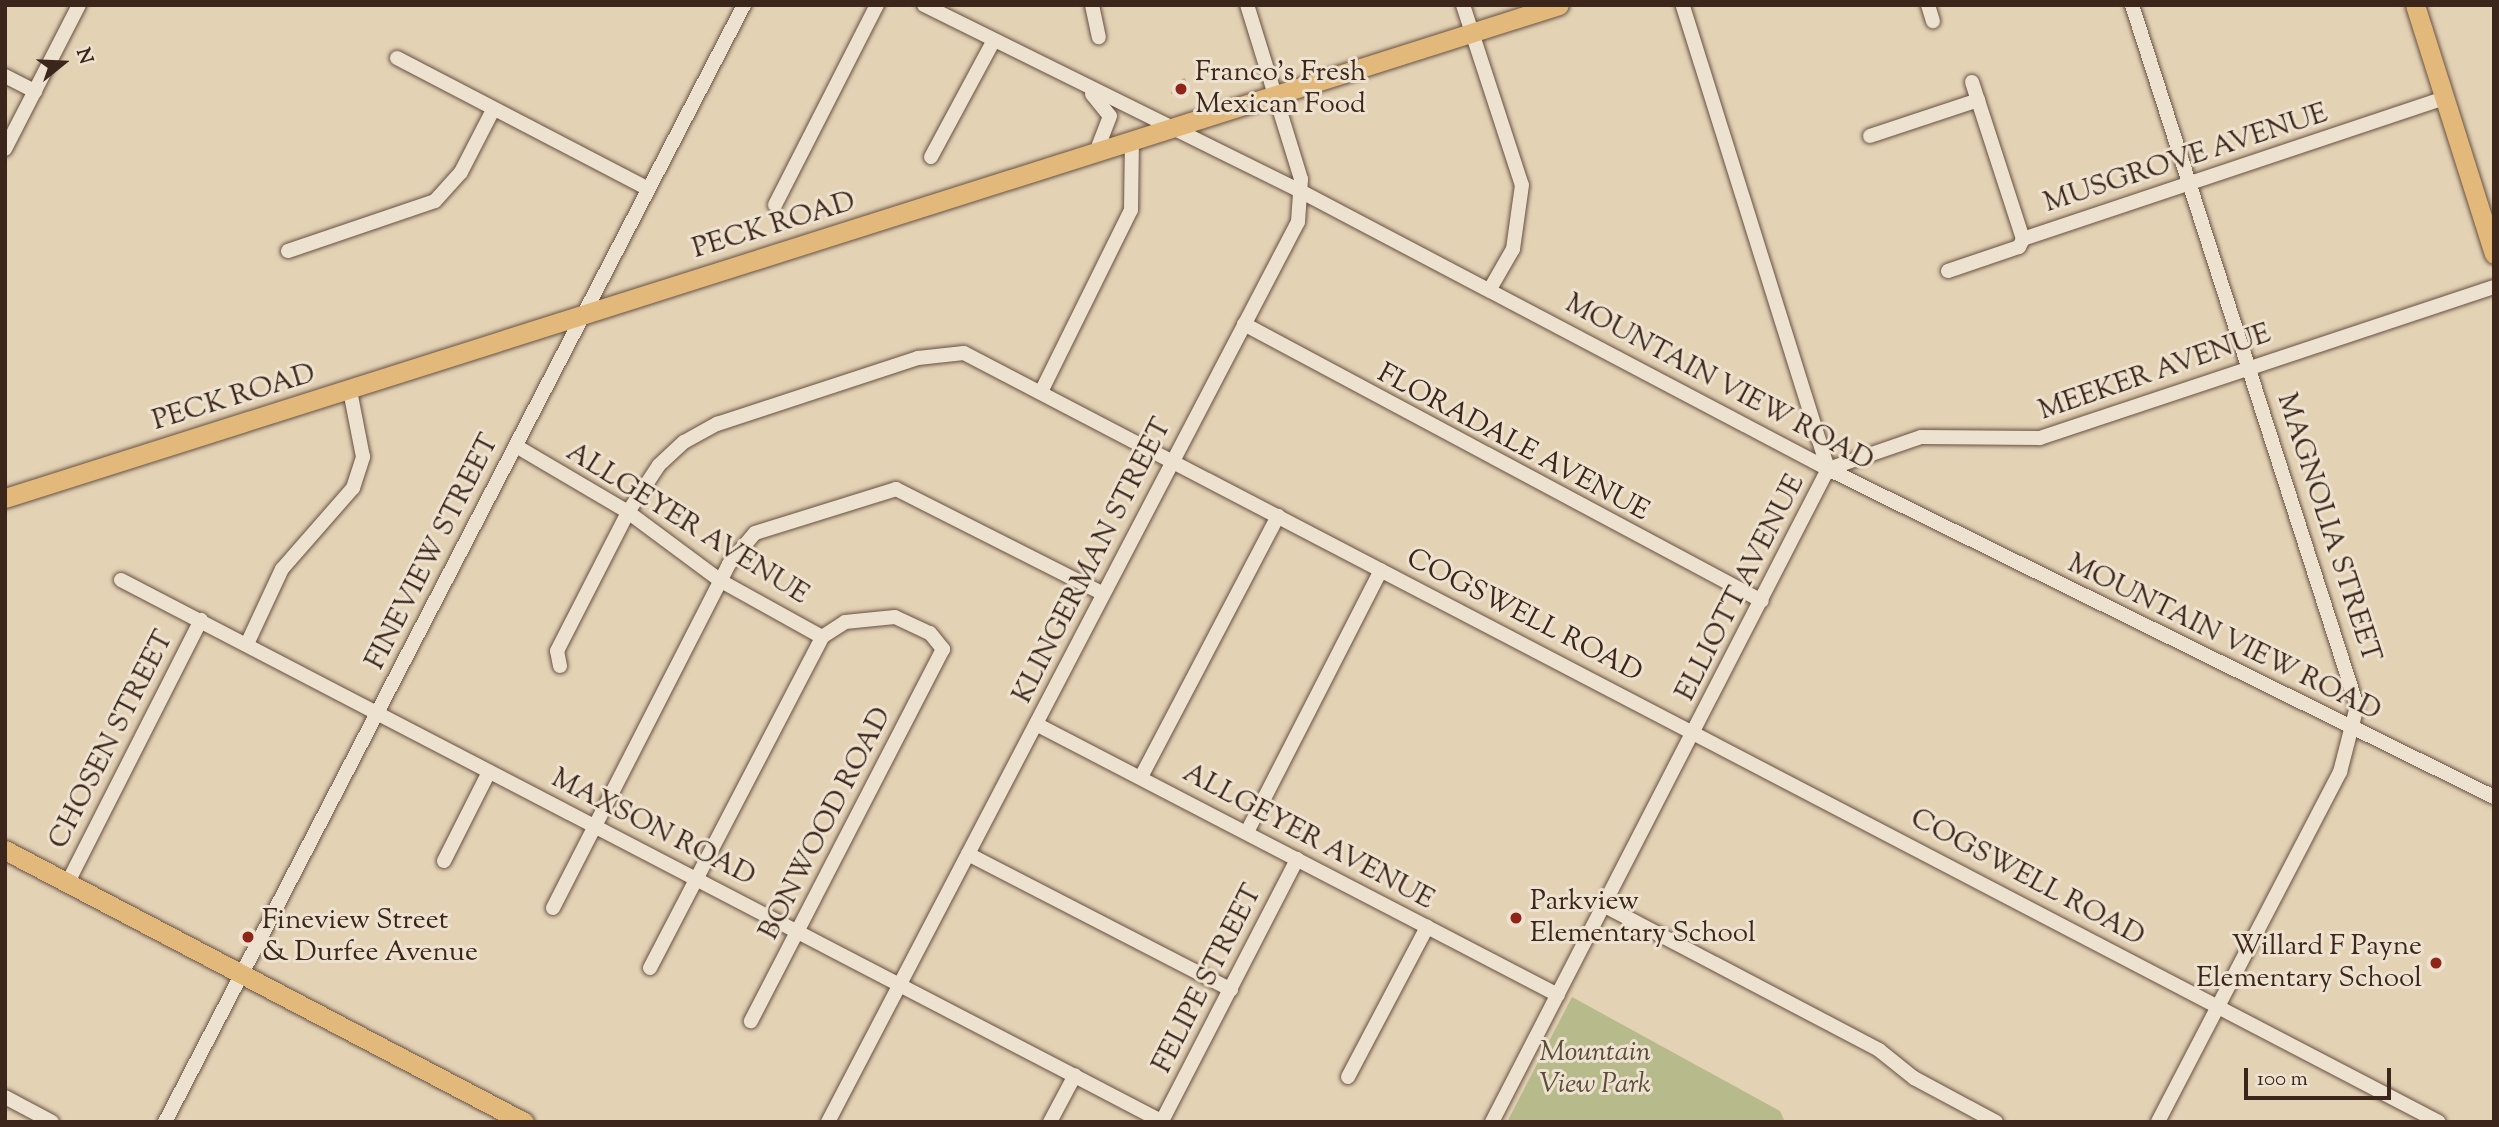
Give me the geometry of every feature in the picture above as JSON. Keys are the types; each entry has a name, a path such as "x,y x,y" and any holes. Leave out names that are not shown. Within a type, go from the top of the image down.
{"main road":[{"name":"PECK ROAD","path":"5,498 350,391 1559,5"},
{"path":"2415,5 2494,254"},
{"path":"2468,171 2494,198"},
{"path":"5,850 524,1122"}],"street":[{"path":"5,149 79,5"},
{"name":"FINEVIEW STREET","path":"165,1122 744,5"},
{"path":"775,205 877,5"},
{"name":"MOUNTAIN VIEW ROAD","path":"924,5 1302,192 1828,469 2494,797"},
{"path":"1093,5 1099,37"},
{"name":"KLINGERMAN STREET","path":"828,1122 1297,222 1302,192 1277,95 1247,5"},
{"path":"1463,5 1522,185 1513,249 1490,289"},
{"name":"ELLIOTT AVENUE","path":"1492,1122 1828,469 1683,5"},
{"path":"1928,5 1933,21"},
{"name":"MAGNOLIA STREET","path":"2132,5 2145,66 2190,185 2350,675 2355,730 2340,772 2158,1122"},
{"path":"930,157 993,41"},
{"path":"397,58 647,188"},
{"path":"5,76 35,91"},
{"path":"1972,82 2023,239"},
{"path":"1080,83 1110,116 1096,153"},
{"name":"MUSGROVE AVENUE","path":"1948,271 2019,247 2023,239 2445,98"},
{"path":"1870,135 1978,100"},
{"path":"288,251 435,201 461,172 493,110"},
{"path":"1041,392 1131,210 1132,142"},
{"name":"MEEKER AVENUE","path":"1828,469 1921,437 2040,438 2494,287"},
{"name":"FLORADALE AVENUE","path":"1244,324 1762,601"},
{"name":"COGSWELL ROAD","path":"560,666 557,651 628,512 659,465 700,432 918,358 964,353 1172,458 2217,1009 2439,1122"},
{"path":"247,643 282,569 354,488 362,444 350,391"},
{"name":"ALLGEYER AVENUE","path":"516,446 628,512 721,581 822,637 845,622 895,617 930,633 943,649"},
{"path":"553,908 721,581 755,533 896,489 1102,593"},
{"path":"1141,777 1278,516"},
{"path":"1247,832 1381,570"},
{"name":"MAXSON ROAD","path":"121,580 247,643 376,715 799,930 1162,1121"},
{"name":"CHOSEN STREET","path":"68,883 201,620"},
{"path":"650,968 822,637"},
{"name":"BONWOOD ROAD","path":"751,1021 943,649"},
{"name":"ALLGEYER AVENUE","path":"1036,724 1558,995"},
{"path":"444,861 489,772"},
{"path":"968,854 1231,990"},
{"name":"FELIPE STREET","path":"1162,1121 1297,859"},
{"path":"1605,906 1879,1050 1914,1078 1996,1122"},
{"path":"1348,1077 1427,927"},
{"path":"1050,1122 1074,1075"},
{"path":"5,1097 52,1122"}],"green space":[{"name":"Mountain View Park","path":"1572,997 1780,1111 1785,1122 1507,1122"}],"building":[{"name":"Franco’s Fresh Mexican Food","path":"1185,78 1190,93 1171,94 1174,82"}],"place":[{"name":"Franco’s Fresh Mexican Food","path":"1181,89"},
{"name":"Parkview Elementary School","path":"1516,918"},
{"name":"Fineview Street & Durfee Avenue","path":"248,937"},
{"name":"Willard F Payne Elementary School","path":"2436,963"}]}
